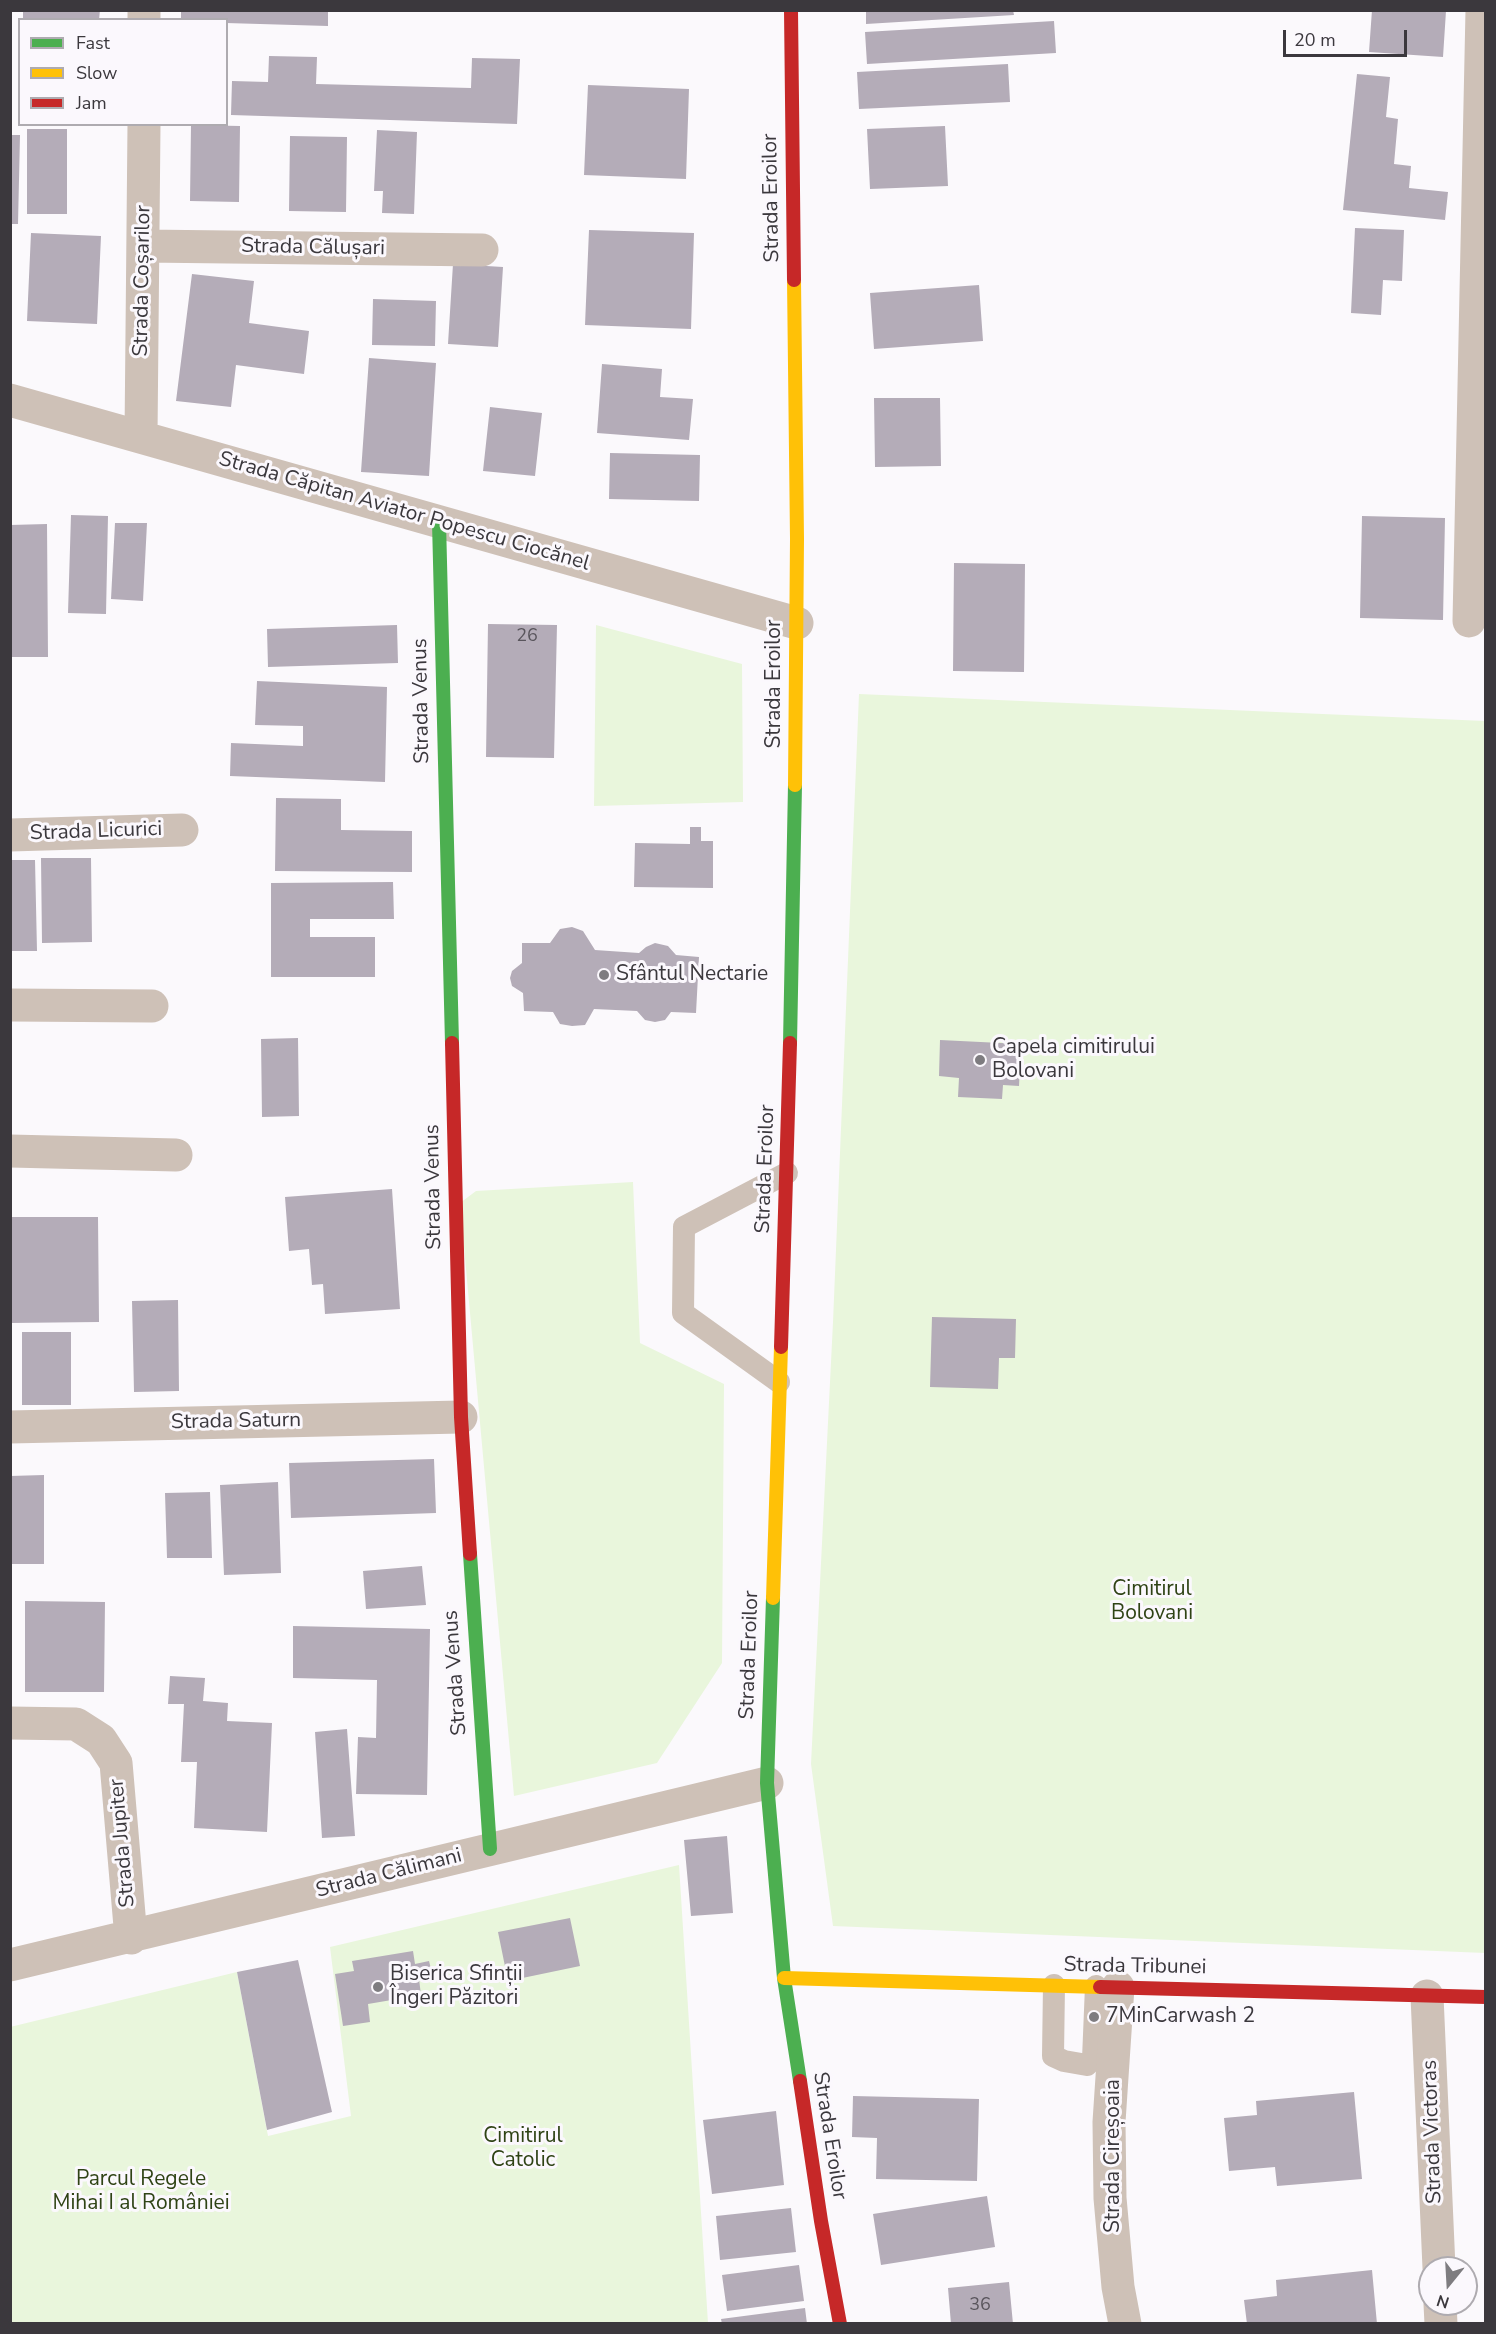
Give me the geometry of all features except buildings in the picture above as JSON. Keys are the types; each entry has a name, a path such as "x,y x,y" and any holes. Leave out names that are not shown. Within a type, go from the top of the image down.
{"street":[{"name":"Strada Eroilor","path":"791,10 797,623 795,865 767,1783 784,1978 820,2221 840,2324"},
{"path":"1468,621 1482,10"},
{"name":"Strada Coșarilor","path":"141,436 144,126"},
{"name":"Strada Călușari","path":"144,246 482,250"},
{"name":"Strada Căpitan Aviator Popescu Ciocănel","path":"10,400 797,623"},
{"name":"Strada Venus","path":"439,522 461,1417 490,1849"},
{"name":"Strada Licurici","path":"10,835 182,830"},
{"path":"10,1005 152,1006"},
{"path":"10,1151 176,1155"},
{"name":"Strada Saturn","path":"10,1426 461,1417"},
{"name":"Strada Jupiter","path":"10,1723 76,1724 101,1740 116,1763 131,1938"},
{"name":"Strada Călimani","path":"10,1965 131,1938 767,1783"},
{"name":"Strada Tribunei","path":"784,1978 1485,1998"},
{"name":"Strada Cireșoaia","path":"1107,1987 1110,2198 1118,2288 1125,2324"},
{"name":"Strada Victoras","path":"1427,1996 1438,2256"}],"lane":[{"path":"779,1382 683,1313 684,1227 787,1173"},
{"path":"1054,1986 1053,2056 1064,2061 1087,2065 1093,2060 1107,1987"}],"green space":[{"path":"596,625 742,664 743,802 594,806"},
{"name":"Cimitirul Bolovani","path":"859,694 1485,721 1485,1953 833,1926 811,1764 833,1322"},
{"path":"633,1182 640,1343 724,1384 722,1663 657,1763 514,1796 460,1203 476,1191"},
{"name":"Cimitirul Catolic","path":"679,1865 708,2323 11,2323 10,2027 237,1972 268,2136 351,2116 330,1947"}],"traffic: fast":[{"path":"439,522 452,1043"},
{"path":"790,1043 795,785"},
{"path":"470,1554 490,1849"},
{"path":"773,1598 767,1783 784,1978 800,2081"}],"traffic: slow":[{"path":"794,280 797,539 795,785"},
{"path":"773,1598 781,1347"},
{"path":"784,1978 1100,1987"}],"traffic: jam":[{"path":"791,10 794,280"},
{"path":"452,1043 461,1417 470,1554"},
{"path":"781,1347 790,1043"},
{"path":"1100,1987 1486,1997"},
{"path":"800,2081 821,2221 840,2324"}],"place":[{"name":"Sfântul Nectarie","path":"604,975"},
{"name":"Capela cimitirului Bolovani","path":"980,1060"},
{"name":"Biserica Sfinții Îngeri Păzitori","path":"378,1987"},
{"name":"7MinCarwash 2","path":"1094,2017"}],"park label":[{"name":"Parcul Regele Mihai I al României","path":"141,2192"}]}
